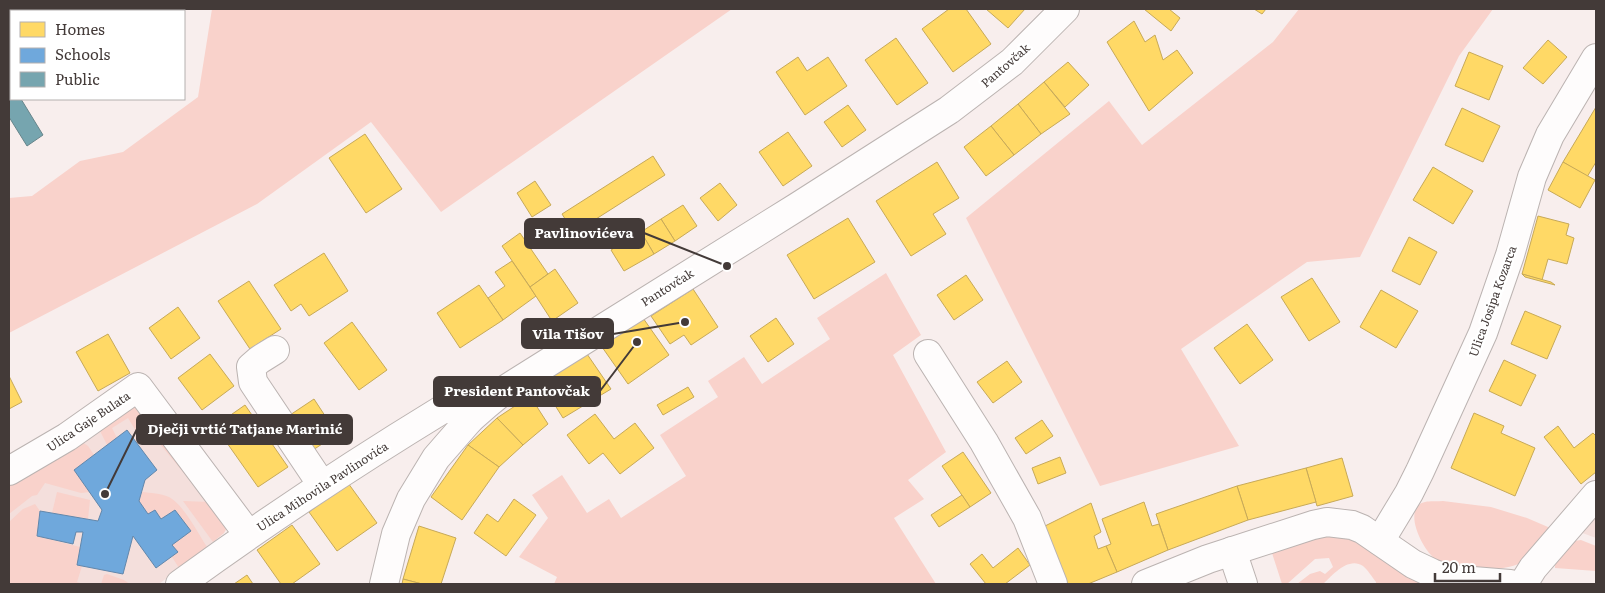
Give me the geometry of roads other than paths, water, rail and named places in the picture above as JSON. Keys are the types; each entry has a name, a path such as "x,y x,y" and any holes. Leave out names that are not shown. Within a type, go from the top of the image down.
{"street":[{"name":"Pantovčak","path":"384,584 396,534 411,499 436,458 470,419 503,391 949,110 1012,62 1065,9"},
{"name":"Ulica Josipa Kozarca","path":"1380,541 1420,471 1483,333 1510,255 1532,177 1550,136 1596,58"},
{"path":"275,350 258,360 251,367 253,382 322,486"},
{"path":"928,354 984,442 1027,518 1052,584"},
{"name":"Ulica Gaje Bulata","path":"9,471 67,437 138,387 248,534"},
{"name":"Ulica Mihovila Pavlinovića","path":"180,584 248,534 376,450 443,409 455,409 470,419"},
{"path":"1523,584 1532,568 1594,501"},
{"path":"1146,584 1232,551 1313,525 1341,522 1352,525 1380,541 1413,564 1448,579 1510,584"},
{"path":"1232,551 1243,584"}],"place":[{"name":"Pavlinovićeva","path":"727,266"},
{"name":"Vila Tišov","path":"685,322"},
{"name":"President Pantovčak","path":"637,342"},
{"name":"Dječji vrtić Tatjane Marinić","path":"105,494"}]}
